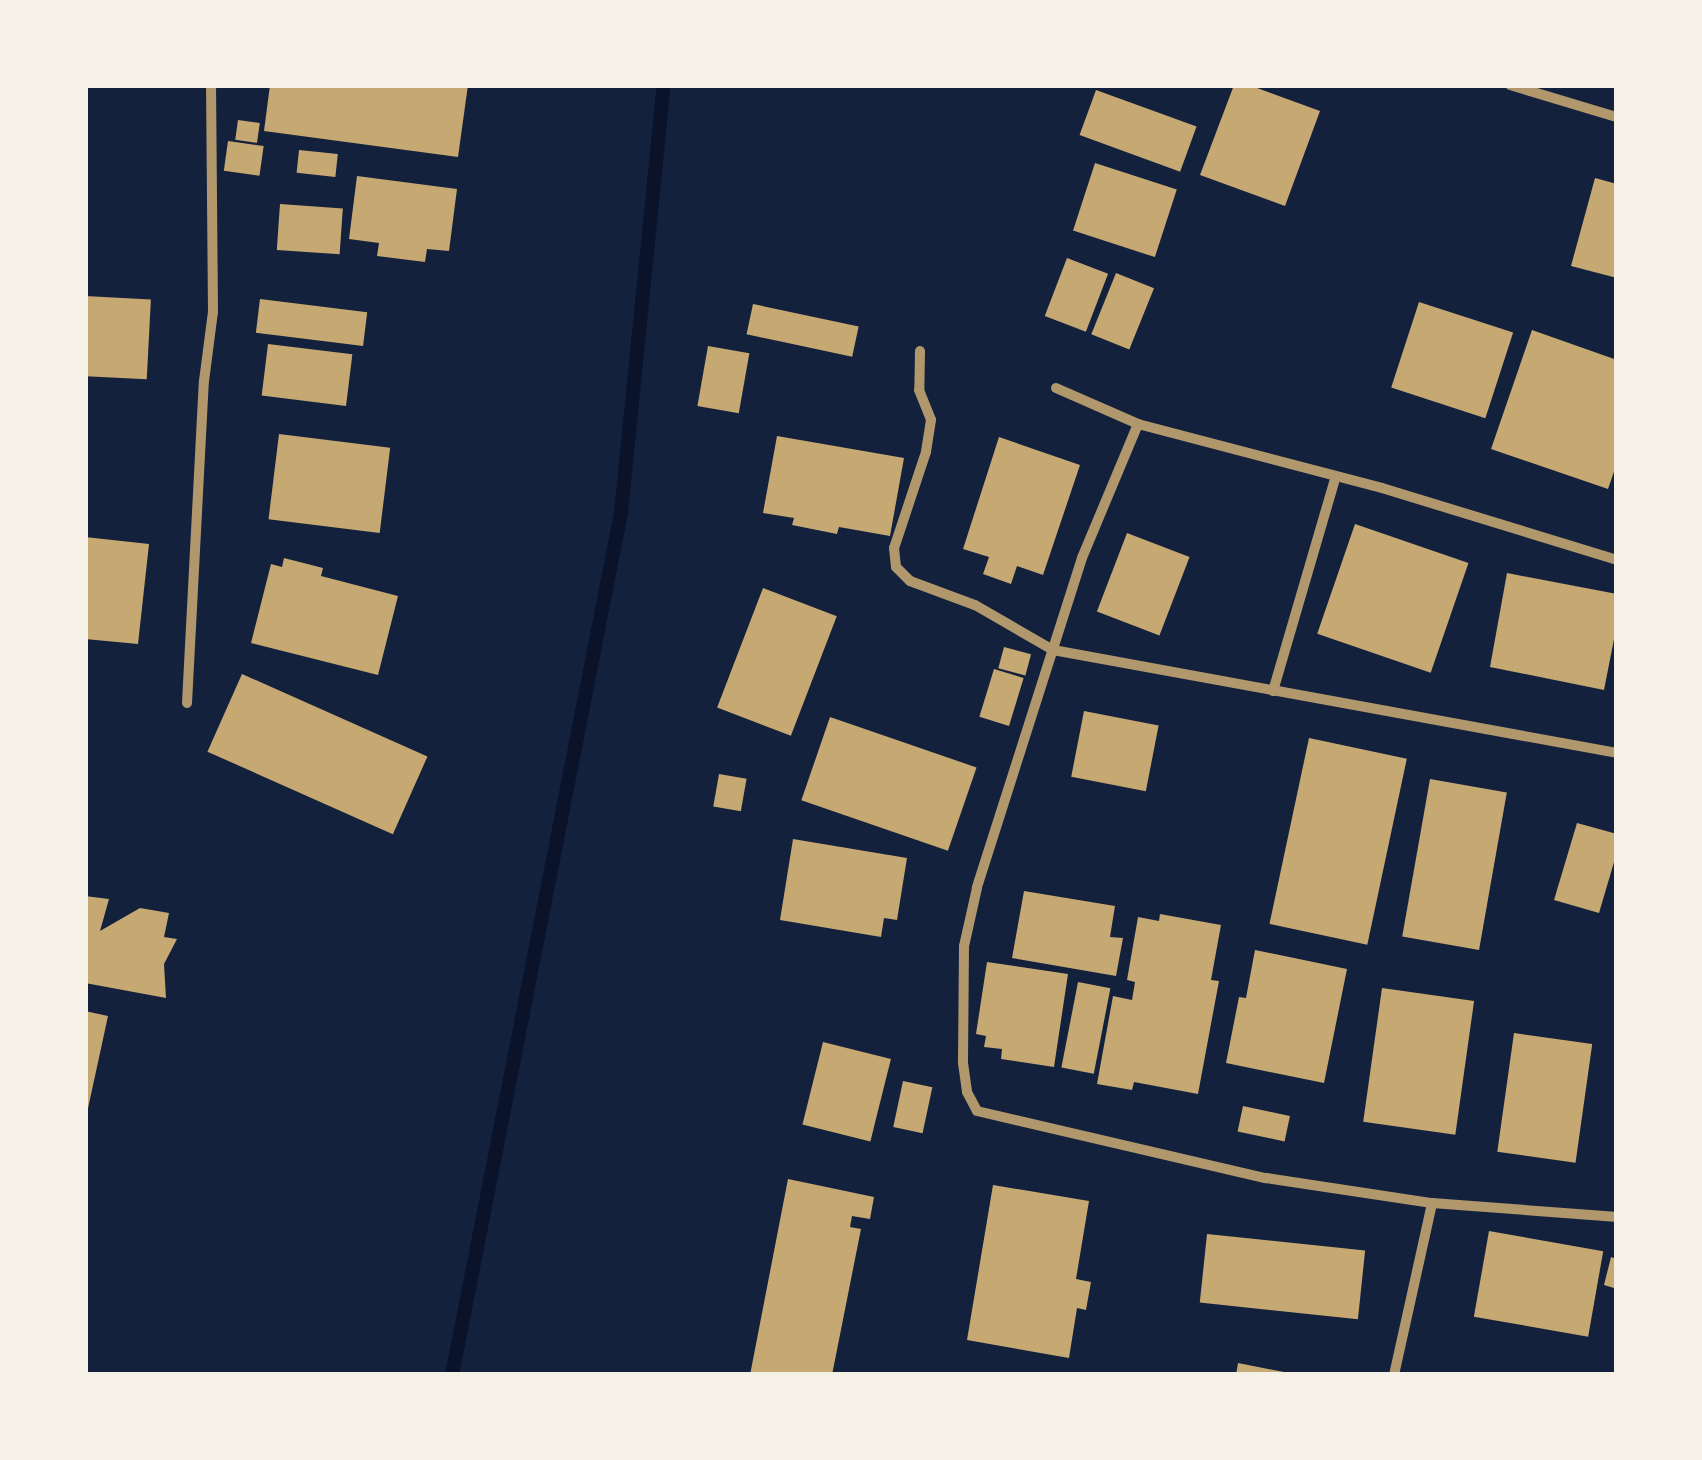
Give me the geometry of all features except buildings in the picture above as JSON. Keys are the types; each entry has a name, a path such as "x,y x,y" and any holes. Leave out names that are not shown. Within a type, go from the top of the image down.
{"street":[{"path":"187,703 204,381 213,312 211,85"},
{"path":"1510,85 1617,117"},
{"path":"920,351 919,390 931,420 926,452 894,548 896,566 910,581 975,605 1053,650 1617,754"},
{"path":"1056,388 1138,424 1382,488 1617,560"},
{"path":"1138,424 1082,558 977,888 964,946 963,1064 967,1092 977,1111 1266,1178 1432,1203 1617,1217"},
{"path":"1272,691 1336,479"},
{"path":"1394,1375 1432,1203"}],"waterway":[{"path":"452,1375 621,513 664,85"}]}
